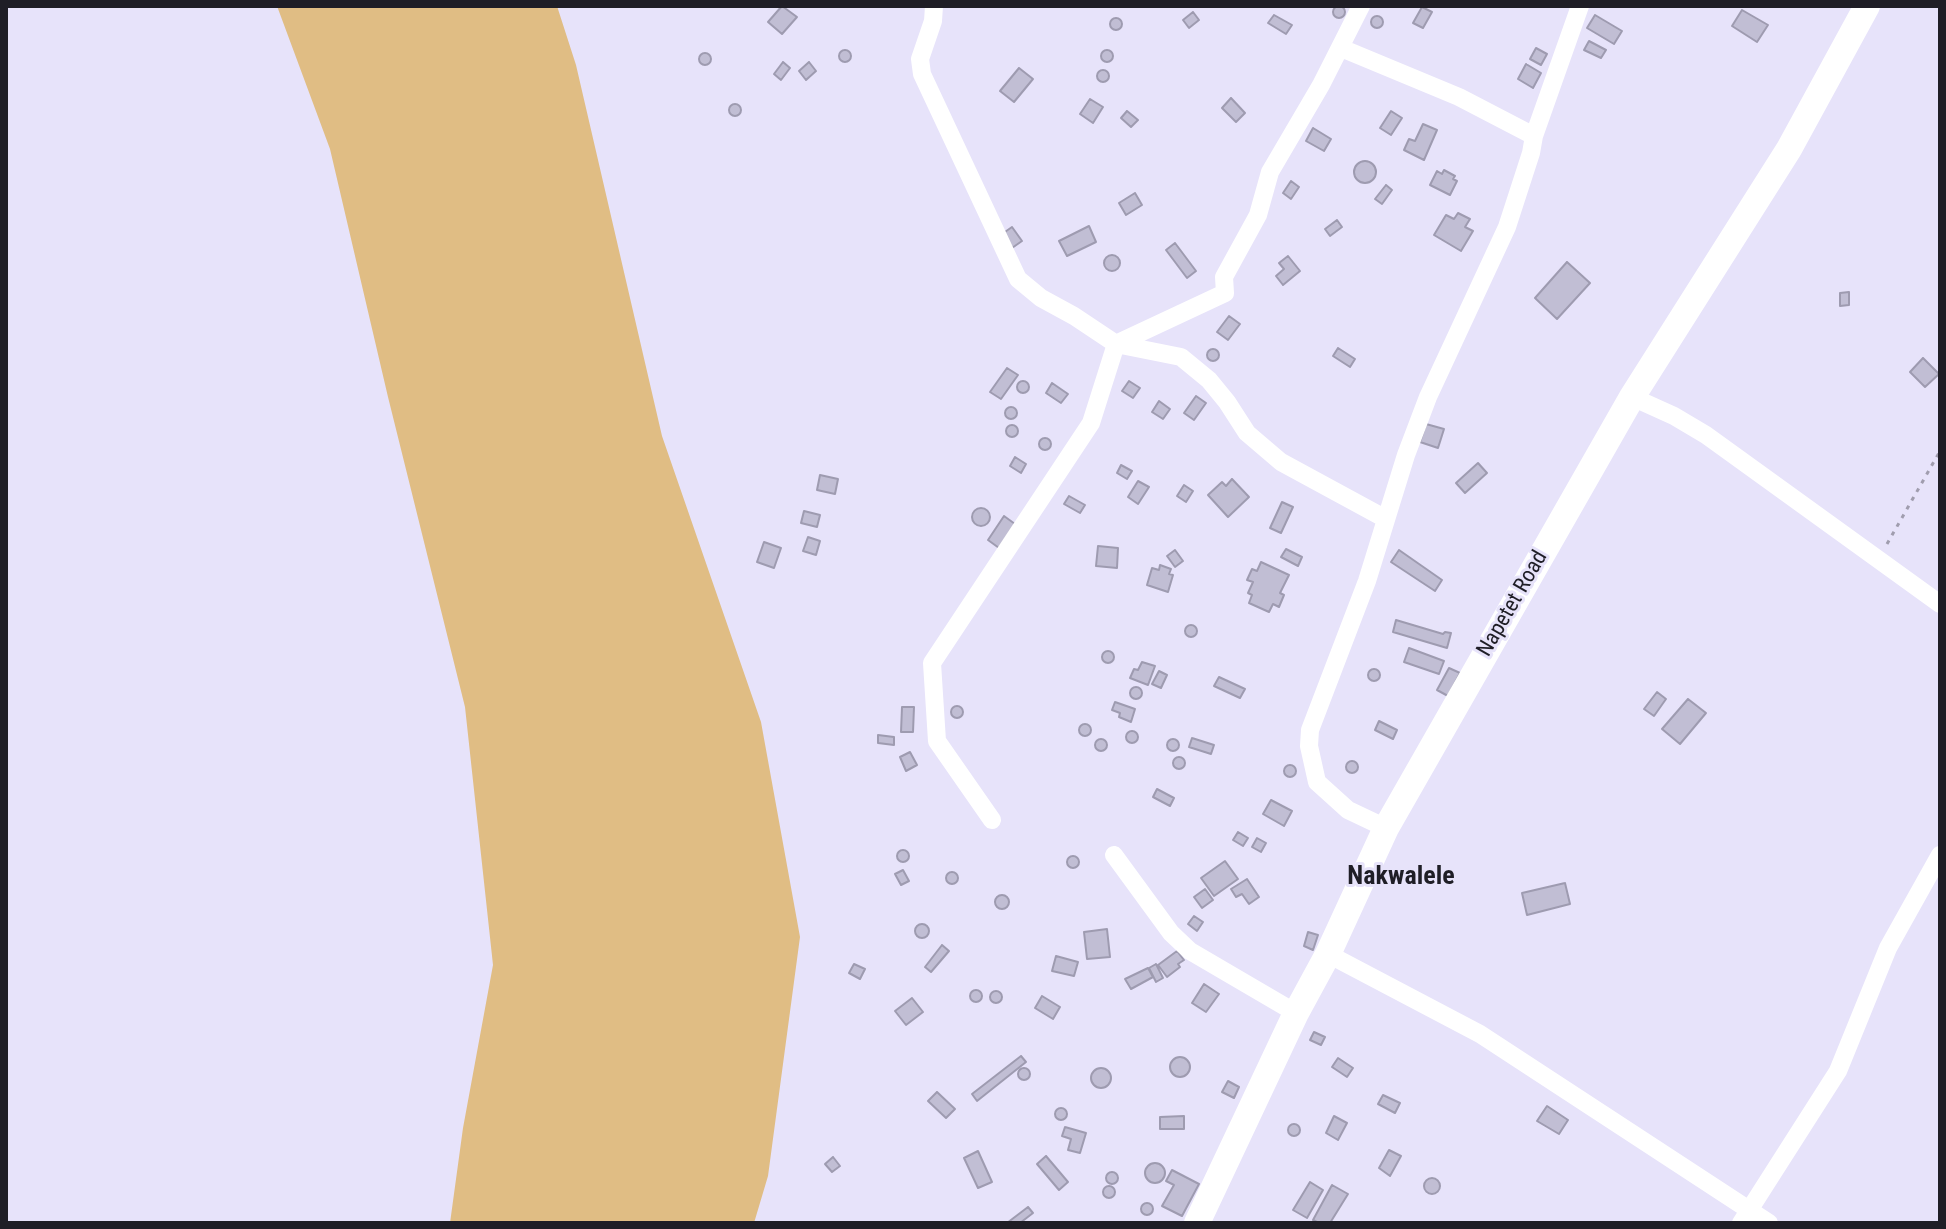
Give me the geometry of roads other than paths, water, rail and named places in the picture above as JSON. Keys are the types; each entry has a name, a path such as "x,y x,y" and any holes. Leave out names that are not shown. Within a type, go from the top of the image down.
{"main road":[{"name":"Napetet Road","path":"1197,1223 1386,828 1632,397 1789,149 1867,6"}],"street":[{"path":"934,6 933,21 920,59 922,74 1018,279 1041,298 1116,344 1181,357 1209,380 1247,433 1281,462 1386,519"},
{"path":"992,820 937,741 932,663 1091,423 1116,344 1225,293 1224,277 1258,215 1270,172 1341,48 1361,6"},
{"path":"1386,828 1360,817 1317,782 1309,746 1310,730 1367,581 1428,397 1507,227 1534,136 1580,6"},
{"path":"1341,48 1459,97 1534,136"},
{"path":"1632,397 1706,435 1940,604"},
{"path":"1114,855 1171,933 1190,951 1296,1013"},
{"path":"1746,1217 1838,1071 1888,948 1940,855"},
{"path":"1328,954 1480,1034 1746,1217 1769,1223"}],"district":[{"name":"Nakwalele","path":"1401,877"}]}
